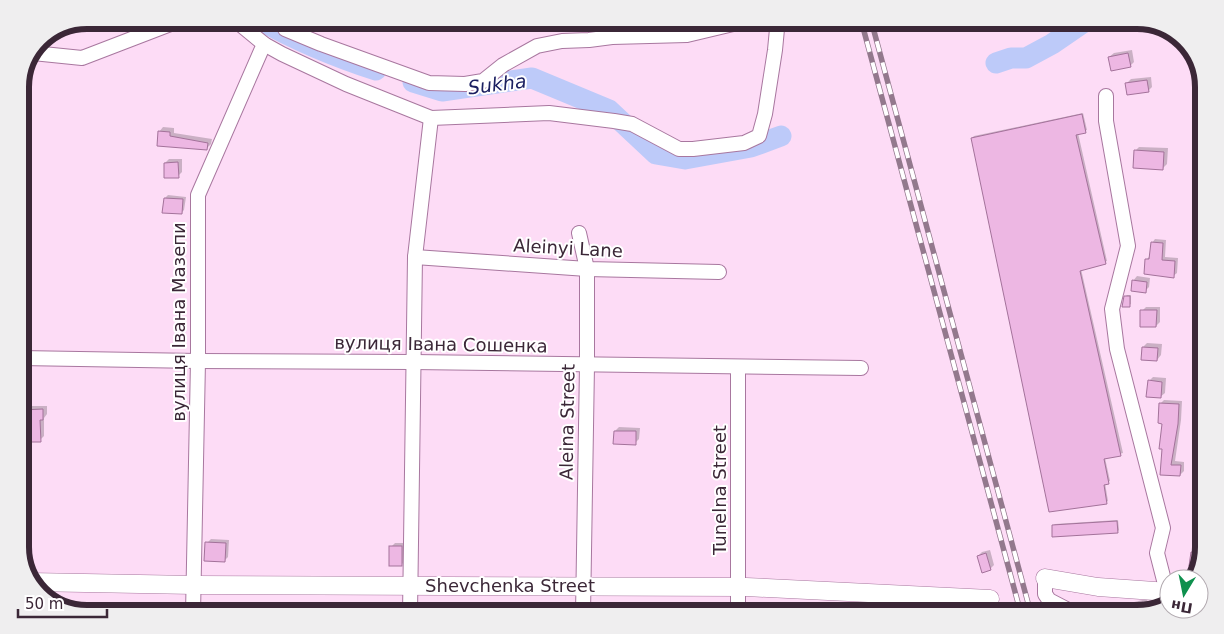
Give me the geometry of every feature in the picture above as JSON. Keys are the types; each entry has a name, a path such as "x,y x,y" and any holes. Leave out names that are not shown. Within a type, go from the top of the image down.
{"street":[{"path":"39,54 82,58 158,29"},
{"path":"246,29 264,44 283,51 346,84 431,118 549,113 632,124 679,148 693,149 744,143 759,136 765,114 777,29"},
{"path":"283,51 285,29"},
{"path":"294,29 320,44 429,83 465,84 483,81 503,65 537,46 562,41 687,35 716,29"},
{"name":"вулиця Івана Мазепи","path":"193,605 198,361 198,195 264,44"},
{"path":"1106,96 1106,121 1128,246 1112,309 1117,349 1162,528 1157,553 1162,569"},
{"path":"410,605 415,257 431,118"},
{"name":"Aleina Street","path":"579,232 587,270 583,605"},
{"name":"Aleinyi Lane","path":"415,257 587,270 719,272"},
{"name":"вулиця Івана Сошенка","path":"29,358 861,368"},
{"name":"Tunelna Street","path":"738,367 738,605"},
{"path":"1059,605 1049,600 1045,594 1046,578 1098,587 1159,591"},
{"name":"Shevchenka Street","path":"40,582 194,585 738,587 990,599"},
{"path":"898,595 898,605"}],"building":[{"path":"1128,53 1131,67 1111,71 1108,57"},
{"path":"1147,80 1149,92 1127,95 1125,83"},
{"path":"1082,114 1086,133 1076,135 1106,264 1080,271 1121,456 1104,459 1109,484 1104,485 1107,504 1049,512 971,138"},
{"path":"158,131 170,132 170,136 208,143 207,150 157,146"},
{"path":"1134,150 1164,152 1163,170 1133,168"},
{"path":"178,162 179,178 164,178 164,163"},
{"path":"164,198 183,199 182,214 162,213"},
{"path":"1151,242 1163,243 1162,260 1175,261 1174,278 1144,274 1145,259 1149,259"},
{"path":"1132,280 1147,282 1146,293 1131,291"},
{"path":"1124,296 1130,296 1130,307 1122,307"},
{"path":"1140,310 1157,310 1156,327 1140,327"},
{"path":"1142,347 1158,348 1157,361 1141,360"},
{"path":"1148,380 1162,382 1161,398 1146,397"},
{"path":"1159,403 1179,404 1178,424 1171,465 1181,465 1180,476 1160,475 1162,449 1159,449 1162,424 1158,423"},
{"path":"43,409 43,420 40,420 41,442 29,442 29,410"},
{"path":"614,431 636,431 636,445 613,444"},
{"path":"1117,521 1118,533 1052,537 1052,525"},
{"path":"205,542 226,543 225,562 204,561"},
{"path":"389,546 402,546 402,566 389,566"},
{"path":"1191,552 1195,552 1192,566 1189,566"},
{"path":"986,553 991,570 982,573 977,556"},
{"path":"1143,602 1144,605 1138,605 1132,605"}],"waterway":[{"name":"Sukha","path":"277,29 346,60 376,70"},
{"name":"Sukha","path":"996,63 1011,58 1026,58 1074,29"},
{"name":"Sukha","path":"413,82 442,91 532,78 609,110 656,154 685,159 751,147 781,136"}],"railway":[{"path":"863,29 1019,605"},
{"path":"873,29 1029,605"}]}
